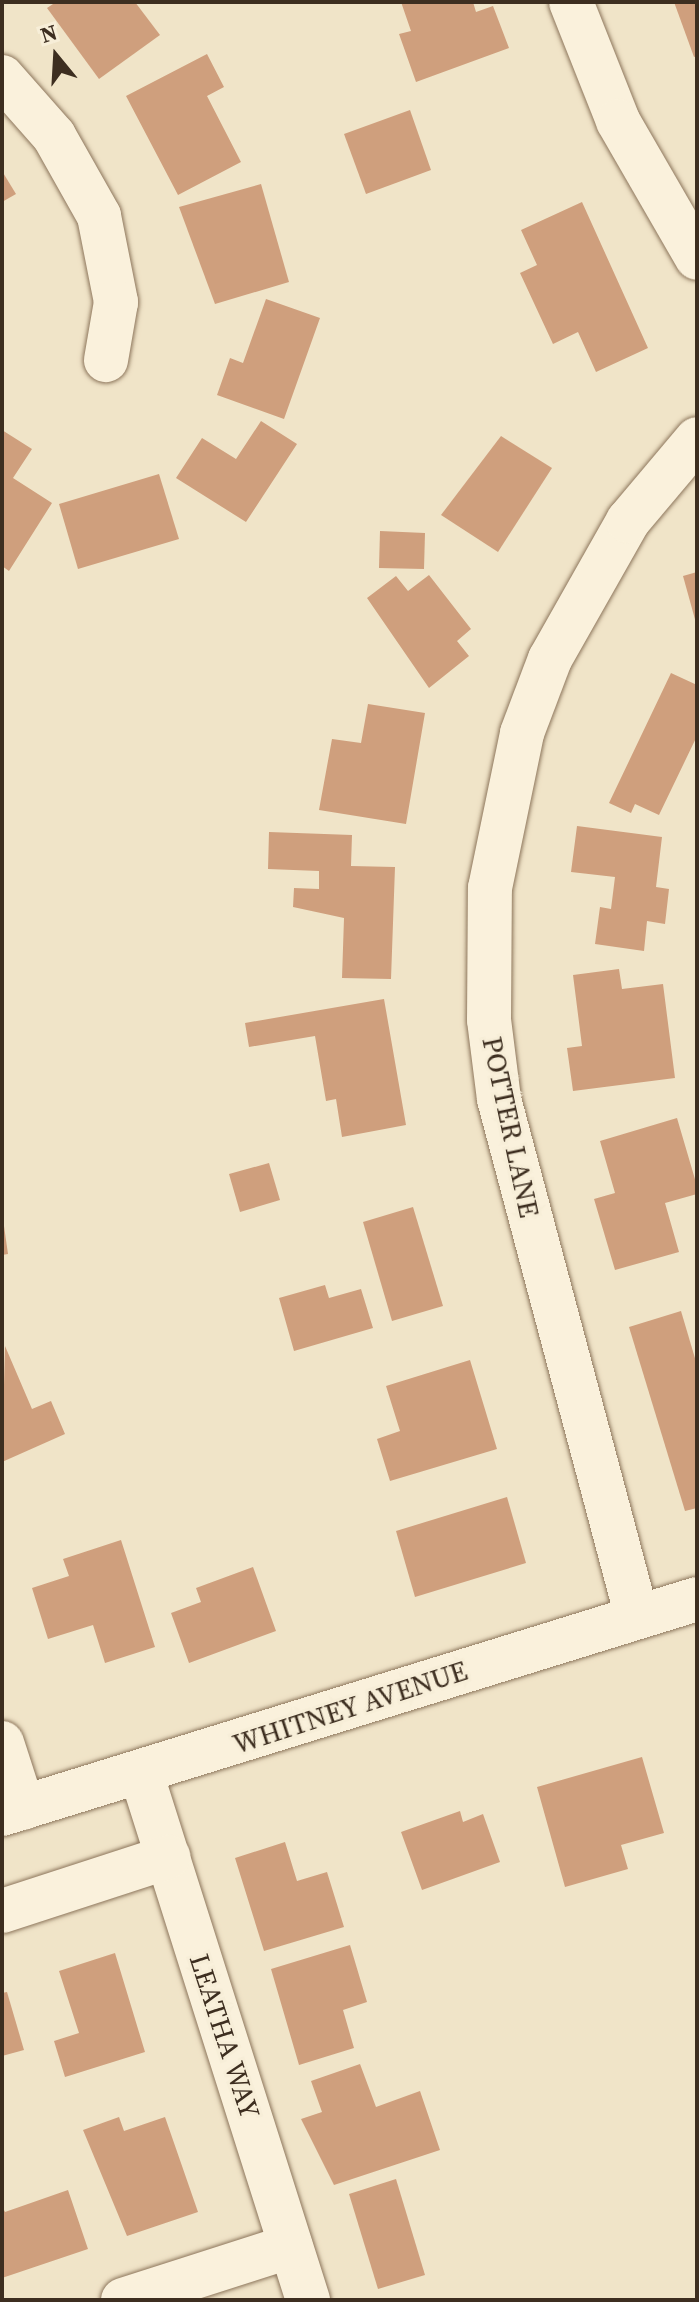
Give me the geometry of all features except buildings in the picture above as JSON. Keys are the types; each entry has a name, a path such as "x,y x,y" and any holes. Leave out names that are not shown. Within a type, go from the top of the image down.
{"street":[{"path":"571,2 618,121 697,258"},
{"path":"2,77 54,136 99,216 116,302 106,360"},
{"name":"POTTER LANE","path":"637,1617 499,1099 489,1020 490,888 522,733 550,659 628,521 697,439"},
{"name":"WHITNEY AVENUE","path":"12,1811 697,1599"},
{"path":"2,1743 12,1811"},
{"name":"LEATHA WAY","path":"141,1773 308,2300"},
{"path":"2,1911 168,1857"},
{"path":"123,2300 291,2246"}]}
